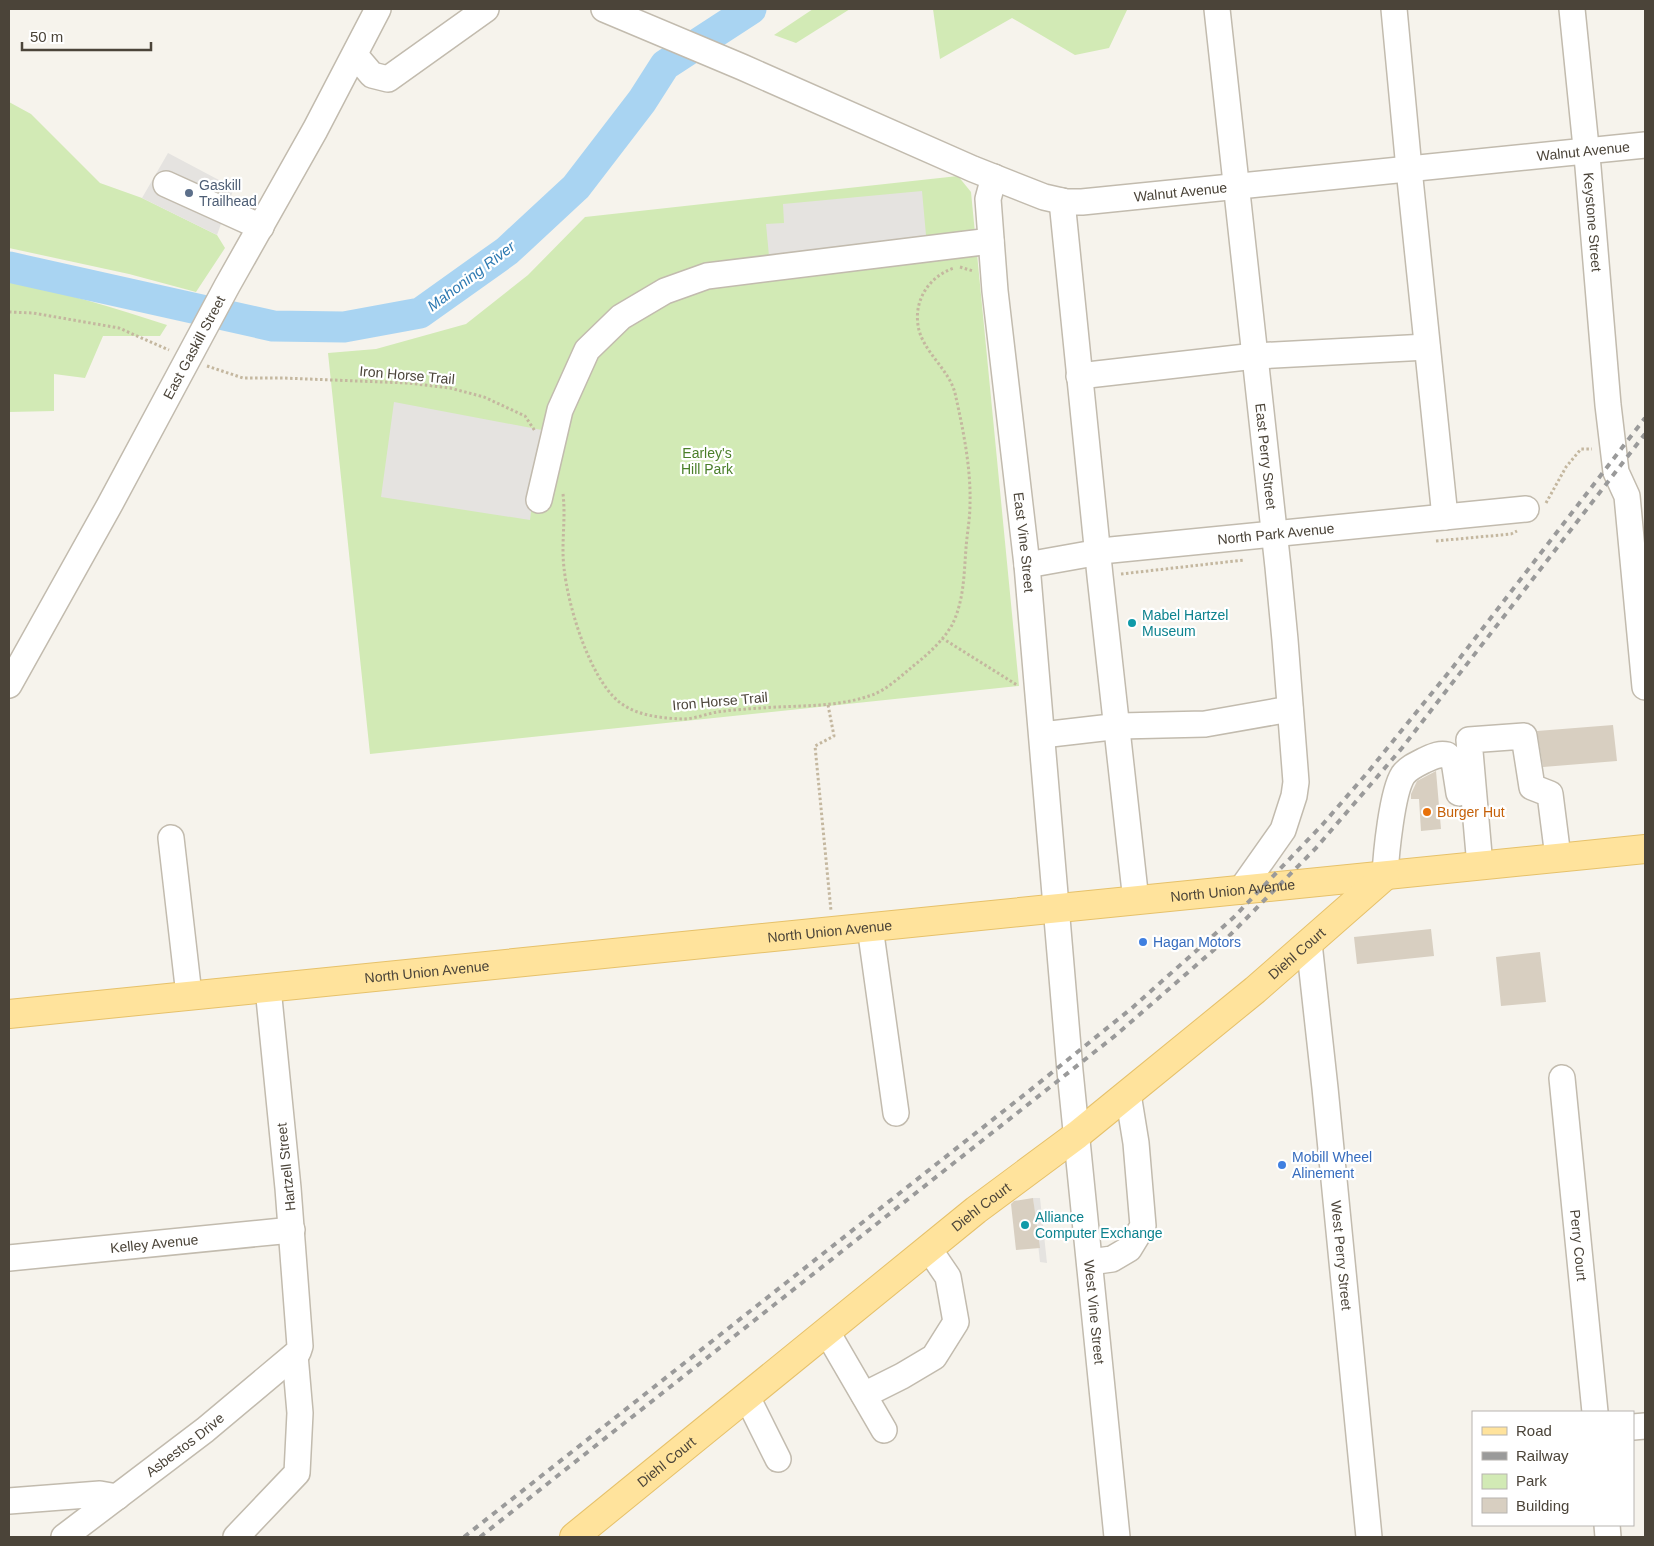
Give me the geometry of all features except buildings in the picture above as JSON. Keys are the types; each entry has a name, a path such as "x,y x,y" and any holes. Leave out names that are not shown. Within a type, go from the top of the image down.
{"main road":[{"name":"North Union Avenue","path":"12,1013 1240,891 1558,857 1645,850"},
{"name":"Diehl Court","path":"574,1537 976,1210 1077,1136 1255,990 1385,876"}],"street":[{"name":"East Gaskill Street","path":"9,685 109,506 189,354 315,130 378,9"},
{"path":"355,54 372,75 388,79 486,9"},
{"name":"Walnut Avenue","path":"604,9 994,177 1062,201 1082,202 1645,145"},
{"name":"East Perry Street","path":"1223,9 1237,186 1285,640 1296,782 1291,809 1283,830 1240,891"},
{"path":"1394,9 1445,516"},
{"name":"Keystone Street","path":"1572,9 1608,405 1616,472 1636,496"},
{"name":"East Vine Street","path":"994,177 988,199 995,291 1027,565 1056,908"},
{"path":"166,184 261,227"},
{"path":"1062,201 1097,552 1136,901"},
{"path":"539,500 560,410 588,350 621,317 665,291 707,276 991,242"},
{"path":"1079,376 1255,356 1428,347"},
{"path":"1636,496 1645,687"},
{"name":"North Park Avenue","path":"1027,565 1097,552 1526,509"},
{"path":"1042,735 1116,726 1206,724 1290,709"},
{"path":"1473,866 1469,740 1524,736 1532,787 1550,794 1558,857"},
{"path":"1385,876 1395,796 1402,776 1412,766 1433,756 1444,754 1454,761 1473,866"},
{"path":"171,838 189,995"},
{"name":"West Vine Street","path":"1056,908 1117,1537"},
{"path":"870,927 896,1113"},
{"name":"West Perry Street","path":"1309,943 1369,1537"},
{"name":"Hartzell Street","path":"236,1537 297,1474 300,1413 292,1230 268,988"},
{"name":"Perry Court","path":"1562,1078 1595,1411"},
{"path":"1090,1262 1112,1259 1129,1250 1143,1226 1136,1143 1128,1094"},
{"name":"Kelley Avenue","path":"12,1258 292,1230"},
{"path":"864,1395 934,1357 956,1322 948,1277 930,1249"},
{"path":"827,1332 884,1430"},
{"name":"Asbestos Drive","path":"64,1537 205,1430 298,1350"},
{"path":"747,1397 778,1460"},
{"path":"9,1501 100,1494 117,1496"}],"path":[{"name":"Iron Horse Trail","path":"562,488 564,504 562,537 569,598 590,660 604,685 619,702 644,715 687,719 719,712 839,704 874,694 901,677 937,646 952,625 961,598 970,505 967,458 954,390 921,337 918,315 923,292 942,273 962,267 972,270 977,274"},
{"name":"Iron Horse Trail","path":"9,312 33,313 119,328 189,354 214,370 243,378 408,384 450,388 484,397 525,416 542,446 550,453"},
{"path":"942,638 1039,699"},
{"path":"828,705 834,736 815,746 834,931"}],"green space":[{"path":"813,9 850,9 796,43 774,35"},
{"path":"933,9 1127,10 1109,48 1075,55 1012,18 940,59"},
{"path":"9,102 31,114 100,183 142,198 217,235 225,248 196,292 129,274 9,248"},
{"name":"Earley's Hill Park","path":"958,176 971,192 1019,686 370,754 328,353 376,349 466,324 528,275 585,217"},
{"path":"9,281 128,312 167,325 160,336 103,336 85,378 54,374 54,411 9,412"}],"shaded area":[{"name":"Gaskill Trailhead","path":"168,153 234,188 217,235 142,198"},
{"path":"922,191 927,246 769,256 766,224 784,223 783,204"},
{"path":"394,402 542,430 530,520 381,497"},
{"path":"1033,1198 1040,1198 1047,1263 1040,1262"}],"waterway":[{"name":"Mahoning River","path":"9,267 273,326 344,327 420,313 507,251 576,187 642,101 665,65 751,9"}],"railway":[{"path":"464,1537 1029,1091 1132,1008 1234,917 1323,824 1368,772 1453,667 1645,418"},
{"path":"480,1537 1116,1035 1224,941 1316,848 1402,748 1645,434"}],"place":[{"name":"Gaskill Trailhead","path":"189,193"},
{"name":"Mabel Hartzel Museum","path":"1132,623"},
{"name":"Burger Hut","path":"1427,812"},
{"name":"Hagan Motors","path":"1143,942"},
{"name":"Mobill Wheel Alinement","path":"1282,1165"},
{"name":"Alliance Computer Exchange","path":"1025,1225"}]}
